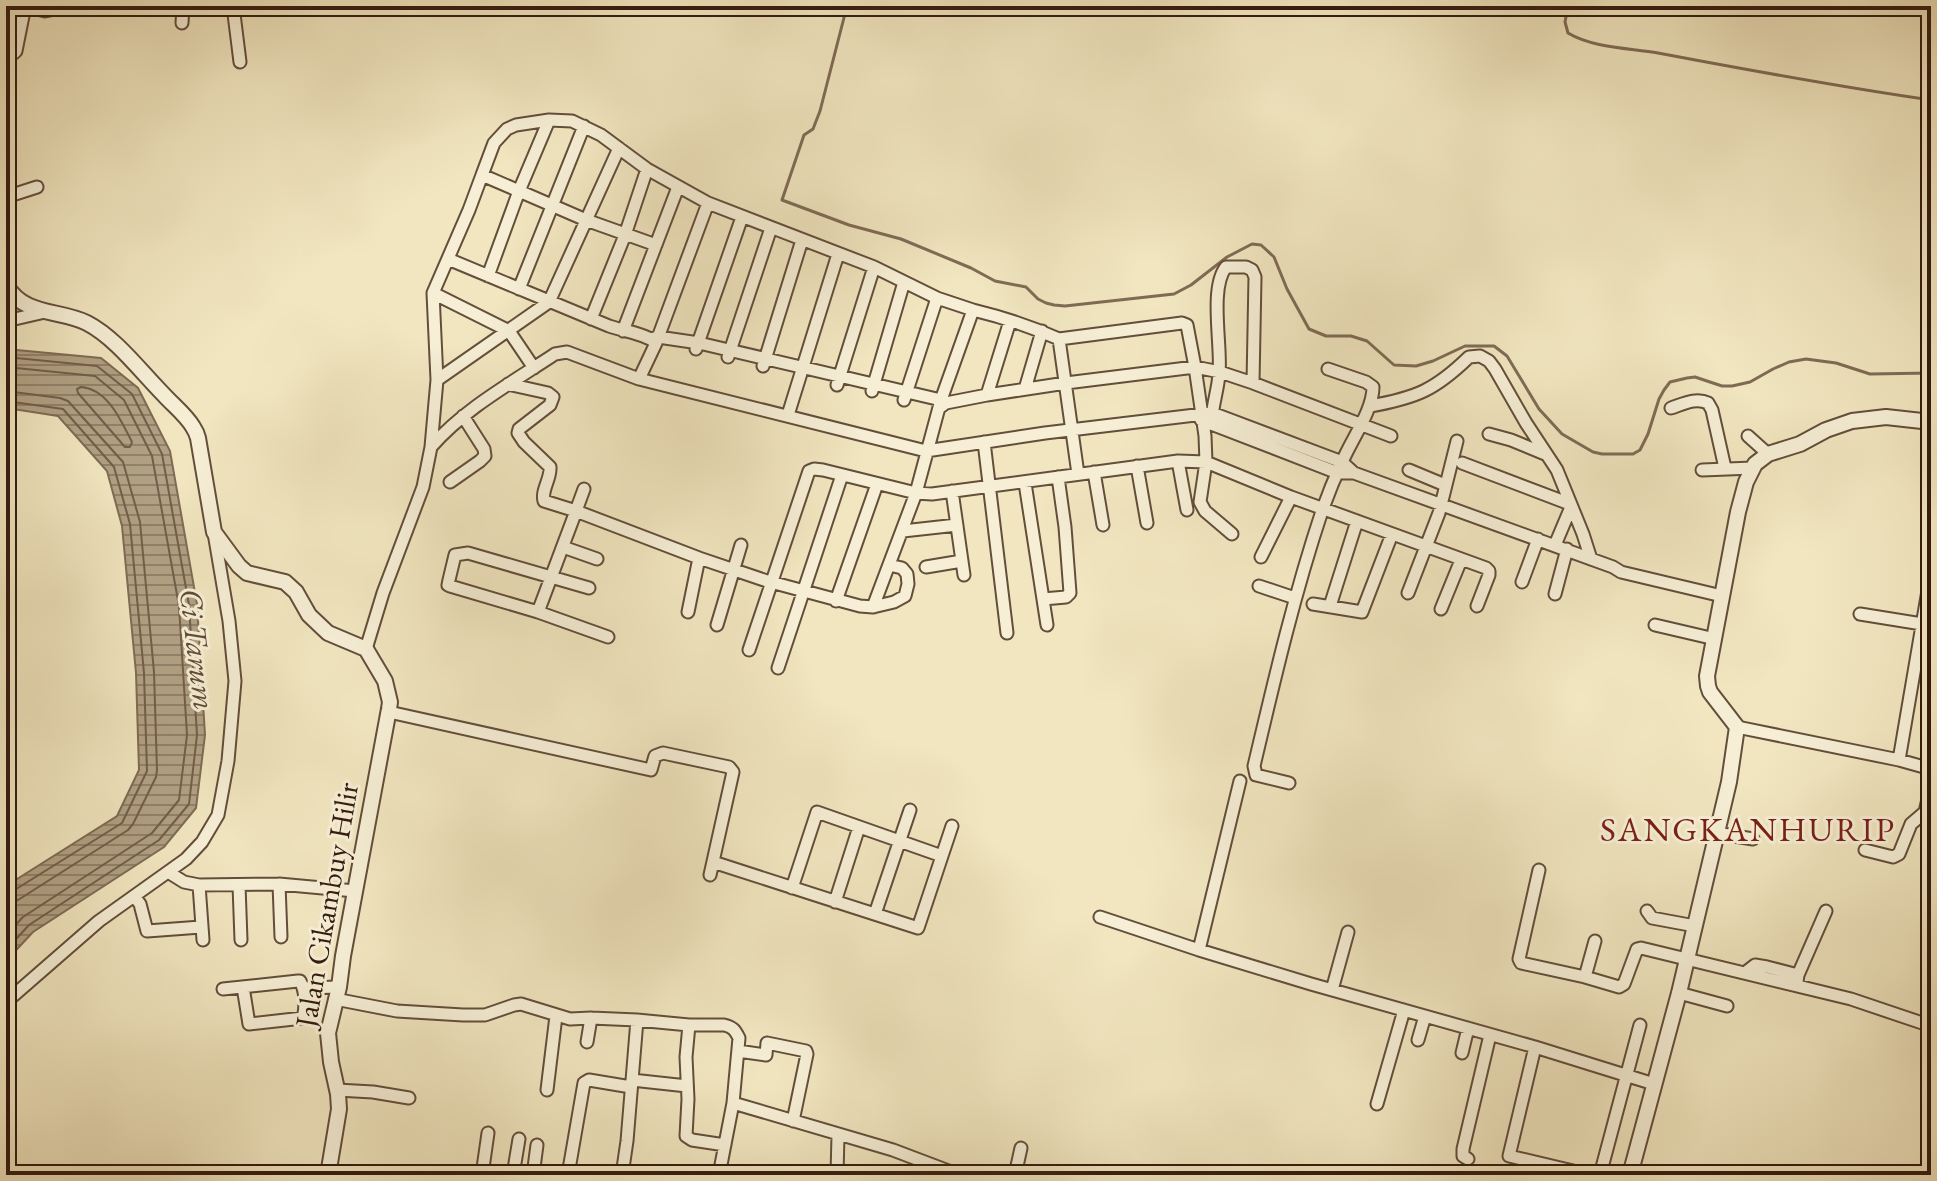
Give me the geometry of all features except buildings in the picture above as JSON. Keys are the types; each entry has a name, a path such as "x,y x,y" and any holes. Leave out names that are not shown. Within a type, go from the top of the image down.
{"street":[{"path":"6,52 16,51 25,6 45,11 71,6"},
{"path":"182,23 183,6"},
{"path":"233,6 240,62"},
{"path":"488,276 549,120"},
{"path":"214,532 247,573 285,582 324,630 362,647 423,487 431,447 437,380 433,293 494,143 507,129 516,125 565,120 584,126 647,169 708,203 874,267 937,298 1059,339 1182,323 1188,327 1205,418 1206,462 1200,502 1205,511 1232,534"},
{"path":"519,289 584,126"},
{"path":"437,380 549,302 619,148"},
{"path":"591,319 625,235 647,169"},
{"path":"482,175 586,220 656,245"},
{"path":"6,197 37,187"},
{"path":"623,331 678,187"},
{"path":"639,379 708,203"},
{"path":"698,346 742,217"},
{"path":"729,354 771,228"},
{"path":"764,363 802,240"},
{"path":"788,415 838,254"},
{"path":"448,259 623,331 803,369 839,381 942,404 1066,383 1195,367 1253,383 1391,436"},
{"path":"839,381 874,267"},
{"path":"1205,418 1220,372 1217,308 1222,273 1226,267 1246,267 1252,270 1255,277 1253,383"},
{"path":"873,388 904,282"},
{"path":"6,285 17,299 45,312 78,319 99,331 193,426 201,450 229,621 235,681 228,761 218,815 195,850 78,939 6,1002"},
{"path":"433,293 509,331 534,368"},
{"path":"905,396 937,298"},
{"path":"873,607 916,493 926,451 973,310"},
{"path":"6,321 45,312"},
{"path":"987,395 1010,321"},
{"path":"1025,389 1042,331"},
{"path":"1059,339 1078,474"},
{"path":"431,447 463,416 508,384 555,354 567,352 639,379 926,451 1073,430 1205,418 1613,567 1620,565 1722,593"},
{"path":"1370,406 1426,392 1469,357 1480,356 1489,361 1557,470 1591,559"},
{"path":"1289,783 1259,776 1253,769 1295,598 1323,509 1370,406 1373,389 1369,384 1328,369"},
{"path":"508,384 548,393 553,397 550,405 518,433 550,467 544,501 699,558 804,592 860,606 873,607 898,601 905,596 908,584 906,571 889,565"},
{"path":"1671,408 1702,400 1708,403 1725,468"},
{"path":"450,482 485,456 484,449 463,416"},
{"path":"1931,422 1886,417 1852,421 1768,454 1760,460 1746,482 1738,512 1707,676 1708,686 1737,727 1931,769"},
{"path":"1489,434 1545,454"},
{"path":"1748,436 1768,454"},
{"path":"1408,593 1439,513 1457,441"},
{"path":"984,442 1007,633"},
{"path":"1178,461 1187,510"},
{"path":"749,650 809,471 814,469 924,495 1178,461 1206,462 1291,497 1486,568 1489,571 1477,606"},
{"path":"1462,463 1570,506"},
{"path":"1137,466 1147,523"},
{"path":"1702,470 1753,468"},
{"path":"1409,470 1445,485"},
{"path":"1094,472 1103,525"},
{"path":"778,668 842,475"},
{"path":"1043,599 1066,597 1070,593 1058,477"},
{"path":"1025,483 1047,625"},
{"path":"836,601 877,484"},
{"path":"538,612 584,489"},
{"path":"952,491 964,575"},
{"path":"1261,557 1291,497"},
{"path":"1555,594 1570,506"},
{"path":"1330,606 1357,521"},
{"path":"903,531 957,525"},
{"path":"1313,604 1362,612 1392,534"},
{"path":"1522,582 1538,539"},
{"path":"717,625 741,545"},
{"path":"563,547 597,559"},
{"path":"589,588 468,553 455,555 449,580 450,586 608,637"},
{"path":"688,612 699,558"},
{"path":"1441,609 1461,560"},
{"path":"926,567 962,561"},
{"path":"1899,760 1931,573"},
{"path":"1259,586 1295,598"},
{"path":"1860,614 1922,624"},
{"path":"1655,625 1715,639"},
{"name":"Jalan Cikambuy Hilir","path":"328,1175 338,1121 337,1090 328,1033 390,702 385,681 362,647"},
{"path":"389,712 651,770 655,756 663,753 729,767 733,772 710,875"},
{"path":"1630,1175 1679,993 1729,782 1737,727"},
{"path":"1199,950 1240,781"},
{"path":"1865,850 1893,857 1899,854 1911,824 1925,812 1931,786"},
{"path":"875,914 910,810"},
{"path":"792,888 817,812 942,856"},
{"path":"713,862 918,928 952,826"},
{"path":"835,902 859,827"},
{"path":"1716,833 1753,839"},
{"path":"1539,870 1520,961 1524,964 1619,987 1638,948 1686,960 1780,975 1931,1026"},
{"path":"168,872 184,882 199,885 279,884 355,891"},
{"path":"279,884 281,937"},
{"path":"134,896 140,904 147,931 202,934 199,885"},
{"path":"239,885 241,940"},
{"path":"1647,911 1652,918 1695,926"},
{"path":"1798,980 1826,911"},
{"path":"1100,917 1199,950 1654,1084"},
{"path":"1332,990 1348,932"},
{"path":"1585,977 1595,941"},
{"path":"223,989 298,981 301,982 305,1010 301,1022 249,1024 243,987"},
{"path":"304,988 337,993 397,1011 485,1015 521,1004 570,1019 732,1027 739,1038 738,1051 733,1103 719,1175"},
{"path":"1679,993 1727,1006"},
{"path":"1377,1104 1404,1010"},
{"path":"547,1090 556,1016"},
{"path":"1418,1040 1425,1016"},
{"path":"587,1042 591,1018"},
{"path":"622,1175 637,1020"},
{"path":"689,1025 686,1136 692,1140 725,1145"},
{"path":"1600,1175 1640,1025"},
{"path":"1462,1053 1468,1028"},
{"path":"1468,1159 1463,1156 1464,1147 1490,1035"},
{"path":"738,1051 766,1055 767,1043 806,1051 793,1121"},
{"path":"1535,1047 1509,1156 1590,1175"},
{"path":"568,1175 584,1083 589,1080 687,1086"},
{"path":"337,1090 409,1098"},
{"path":"733,1103 906,1154 959,1175"},
{"path":"482,1175 488,1133"},
{"path":"837,1175 838,1135"},
{"path":"513,1175 519,1139"},
{"path":"533,1175 537,1145"},
{"path":"1015,1175 1021,1148"}],"water":[{"name":"Ci Tarum","path":"6,349 101,358 138,388 170,451 197,604 205,735 196,808 164,847 33,932 6,961 6,886 117,816 139,770 136,673 122,526 107,471 58,416 6,408"}],"waterway":[{"path":"847,6 820,111 813,129 804,135 782,200 849,225 901,239 995,281 1026,287 1046,303 1065,306 1174,294 1227,257 1252,244 1261,245 1274,257 1309,329 1326,336 1351,336 1367,341 1394,365 1416,366 1465,346 1494,346 1507,356 1539,409 1562,434 1602,454 1633,454 1640,450 1659,399 1670,382 1695,377 1732,386 1750,382 1789,362 1806,359 1836,363 1870,374 1931,373"},
{"path":"1568,6 1565,22 1568,33 1589,42 1931,100"}],"district":[{"name":"SANGKANHURIP","path":"1748,829"}]}
